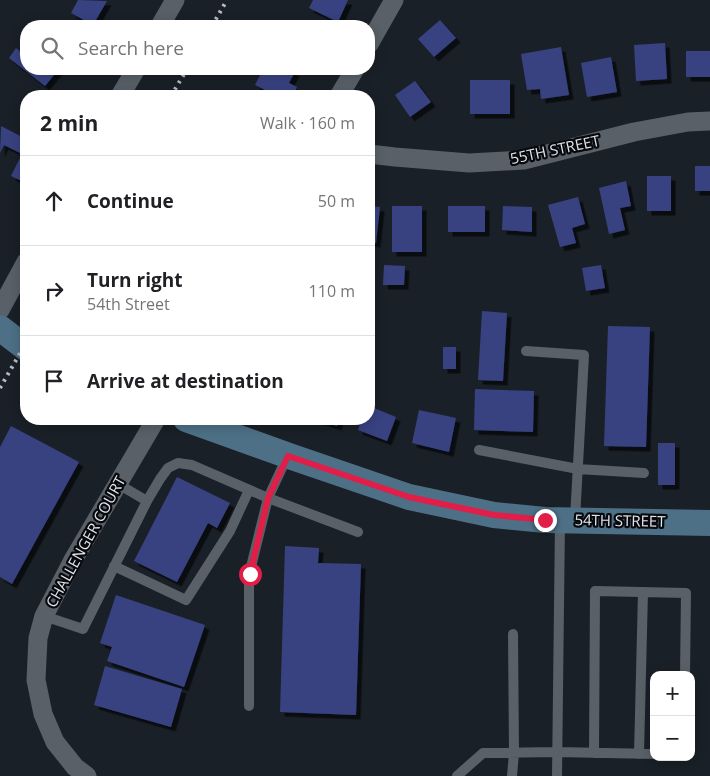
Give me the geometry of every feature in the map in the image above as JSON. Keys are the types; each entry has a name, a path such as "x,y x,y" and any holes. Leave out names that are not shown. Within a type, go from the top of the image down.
{"main road":[{"path":"0,328 20,343"},
{"name":"54TH STREET","path":"204,425 409,497 494,515 567,520 710,523"}],"street":[{"path":"163,20 175,0"},
{"path":"375,33 394,0"},
{"path":"124,90 132,75"},
{"path":"343,90 352,75"},
{"name":"55TH STREET","path":"375,155 468,163 524,160 634,132 688,122 710,121"},
{"path":"0,310 20,273"},
{"name":"CHALLENGER COURT","path":"87,776 76,767 55,742 43,714 36,680 38,638 44,616 73,560 152,425"}],"lane":[{"path":"526,351 584,355 578,469 567,520 557,776"},
{"path":"479,450 578,469 644,473"},
{"path":"249,706 250,574 268,498 288,456"},
{"path":"44,616 83,629 147,500 168,468 178,463 192,465 268,498 358,532"},
{"path":"118,484 147,500"},
{"path":"114,566 186,600 230,531 249,490"},
{"path":"594,753 595,592 686,593 685,671"},
{"path":"639,754 643,592"},
{"path":"512,634 514,753 512,776"},
{"path":"456,776 483,753 650,754"}],"building":[{"path":"78,0 107,1 96,20 84,20 71,13"},
{"path":"313,0 348,0 339,20 334,20 309,8"},
{"path":"440,20 456,38 434,57 418,39"},
{"path":"665,43 667,79 636,81 634,45"},
{"path":"561,47 569,95 541,99 540,89 527,90 521,54"},
{"path":"16,48 20,51 20,67 9,58"},
{"path":"686,51 710,51 710,77 686,77"},
{"path":"611,57 617,92 587,97 581,63"},
{"path":"31,75 54,75 45,86"},
{"path":"260,75 293,75 289,83 297,87 296,90 265,90 255,85"},
{"path":"470,80 510,80 510,114 470,114"},
{"path":"415,81 431,102 410,117 395,95"},
{"path":"1,126 20,136 20,153 4,145 0,153"},
{"path":"20,158 20,180 11,176"},
{"path":"695,166 710,166 710,191 695,191"},
{"path":"647,176 671,176 671,211 647,211"},
{"path":"626,181 631,206 620,208 625,230 609,234 599,188"},
{"path":"578,197 585,224 572,228 576,243 560,247 548,205"},
{"path":"392,206 422,206 422,252 392,252"},
{"path":"448,206 485,206 485,232 448,232"},
{"path":"503,206 532,207 532,232 502,230"},
{"path":"375,207 380,207 375,243"},
{"path":"384,265 405,266 404,285 383,285"},
{"path":"601,265 605,288 586,291 582,268"},
{"path":"482,311 507,313 503,381 478,380"},
{"path":"608,326 650,327 646,447 604,446"},
{"path":"443,347 456,347 456,369 443,369"},
{"path":"475,389 534,391 533,432 474,430"},
{"path":"375,408 396,417 387,441 358,430 360,425 375,425"},
{"path":"419,410 456,418 449,452 412,443"},
{"path":"11,426 79,462 12,584 0,577 0,447"},
{"path":"658,443 675,443 675,485 658,485"},
{"path":"177,477 230,503 217,528 208,523 177,582 134,561"},
{"path":"285,546 319,548 318,563 361,564 356,715 280,712"},
{"path":"116,595 205,625 184,687 107,661 112,647 100,643"},
{"path":"105,666 182,689 171,727 94,705"}],"railway":[{"path":"215,20 227,0"},
{"path":"175,90 183,75"},
{"path":"0,388 20,353"}],"route":[{"path":"250,574 268,498 288,456 409,497 494,515 545,520"}]}
